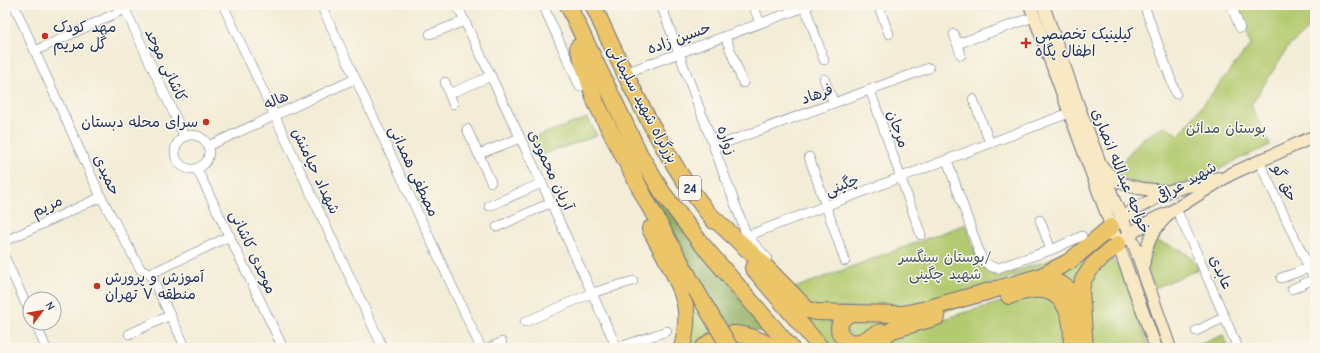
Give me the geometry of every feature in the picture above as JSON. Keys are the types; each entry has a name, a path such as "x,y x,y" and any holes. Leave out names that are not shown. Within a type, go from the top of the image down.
{"highway":[{"path":"566,5 596,103 647,202 730,348"},
{"name":"بزرگراه شهید سلیمانی","path":"566,5 639,153 662,192 700,242 791,348"},
{"name":"بزرگراه شهید سلیمانی","path":"593,5 640,103 680,175 732,244 821,348"},
{"path":"608,126 638,205 682,293 686,312 685,336 682,348"},
{"path":"708,213 760,261 808,310 816,312 850,313 903,314 1039,276 1070,261 1117,223"},
{"path":"1085,348 1081,290 1083,280 1093,265 1124,240"},
{"path":"1039,276 1054,280 1064,285 1072,292 1078,301 1082,313"},
{"path":"850,313 841,320 839,332 842,337 850,342 859,342 877,334 1025,291 1044,290 1053,293 1059,298 1067,309 1071,328 1071,348"},
{"path":"871,348 892,330"},
{"path":"703,348 716,337 725,334 747,336 761,340 776,348"}],"main road":[{"name":"خواجه عبدالله انصاری","path":"1030,5 1069,113 1124,240 1156,348"},
{"name":"خواجه عبدالله انصاری","path":"1043,5 1101,166 1117,223"},
{"name":"شهید عراقی","path":"1124,240 1158,216 1173,211 1231,174 1315,136"},
{"path":"1101,166 1115,180 1126,184 1151,190 1170,191"},
{"name":"شهید عراقی","path":"1117,223 1132,211 1170,191 1231,174"},
{"path":"1142,271 1148,241 1156,226 1173,211"},
{"name":"خواجه عبدالله انصاری","path":"1124,240 1142,271 1170,348"}],"street":[{"name":"حمیدی","path":"14,5 101,197 141,270 150,274 186,348"},
{"name":"شهداد حیامنش","path":"223,5 383,348"},
{"name":"مصطفی همدانی","path":"321,5 481,348"},
{"name":"آریان محمودی","path":"457,5 542,183 617,348"},
{"path":"543,5 580,87"},
{"name":"زواره","path":"661,5 747,236"},
{"path":"753,5 760,23"},
{"path":"878,5 888,34"},
{"path":"1144,5 1176,94"},
{"path":"1231,5 1240,28"},
{"path":"808,6 824,60"},
{"name":"حسین زاده","path":"625,73 808,6"},
{"path":"35,51 124,7"},
{"name":"کاشانی موحد","path":"124,7 182,131 183,137"},
{"path":"957,44 1034,17"},
{"path":"430,34 465,21"},
{"path":"954,34 961,55"},
{"path":"725,36 743,83"},
{"name":"فرهاد","path":"714,147 929,68"},
{"path":"449,94 491,76"},
{"name":"هاله","path":"208,146 355,78"},
{"path":"824,79 834,103"},
{"path":"445,82 453,104"},
{"name":"مرجان","path":"870,90 901,178"},
{"path":"973,99 990,143"},
{"name":"چگینی","path":"747,236 1069,113"},
{"path":"467,129 491,182"},
{"path":"195,135 205,141 208,146 209,152 206,162 197,169 186,169 177,162 175,157 176,146 183,137 195,135"},
{"path":"479,154 520,138"},
{"path":"809,157 845,261"},
{"path":"947,160 982,260 992,267 998,268 1051,250 1082,236"},
{"name":"حق گو","path":"1259,161 1315,280"},
{"name":"موحدی کاشانی","path":"197,169 283,348"},
{"path":"901,178 921,235"},
{"path":"489,206 542,183"},
{"name":"مریم","path":"5,241 101,197"},
{"path":"497,227 550,203"},
{"name":"عابدی","path":"1173,211 1225,317 1238,348"},
{"path":"1040,220 1051,250"},
{"path":"150,274 230,236"},
{"path":"747,236 790,283"},
{"path":"5,258 22,295"},
{"path":"1281,278 1309,268"},
{"path":"1292,289 1315,280"},
{"path":"525,322 592,293 633,281"},
{"path":"129,334 171,315"},
{"path":"1196,331 1225,317"},
{"path":"39,331 46,348"},
{"path":"617,348 667,331"},
{"path":"489,348 502,342"}],"green space":[{"name":"بوستان مدائن","path":"1238,5 1315,5 1315,23 1289,46 1251,105 1270,145 1205,177 1168,188 1127,181 1113,171 1143,138 1165,126 1179,135 1251,44"},
{"path":"599,82 625,136 773,338 762,332 724,327 630,160 595,83"},
{"path":"588,118 597,136 540,155 531,138"},
{"name":"بوستان سنگسر/ شهید چگینی","path":"1108,218 1110,220 1058,263 917,307 812,308 792,289 966,224 973,247 983,265 996,276 1003,275 1044,262 1073,249"},
{"path":"1109,240 1111,241 1077,288 1056,274"},
{"path":"1153,240 1185,253 1195,262 1199,269 1155,288 1148,270"},
{"path":"1106,260 1114,261 1120,267 1149,348 1090,348 1085,288"},
{"path":"1035,281 1072,313 1035,285 915,319 854,339 842,325 844,321"},
{"path":"686,291 697,304 713,332 697,348 686,348"},
{"path":"1039,294 1060,306 1067,348 875,348 894,335 1019,297"},
{"path":"803,316 836,317 832,329 834,337 852,348 829,348"},
{"path":"1223,335 1229,348 1192,348"}],"place":[{"name":"مهد کودک گل مریم","path":"45,36"},
{"name":"کیلینیک تخصصی اطفال پگاه","path":"1026,43"},
{"name":"سرای محله دبستان","path":"206,122"},
{"name":"آموزش و پرورش منطقه ۷ تهران","path":"97,286"}]}
